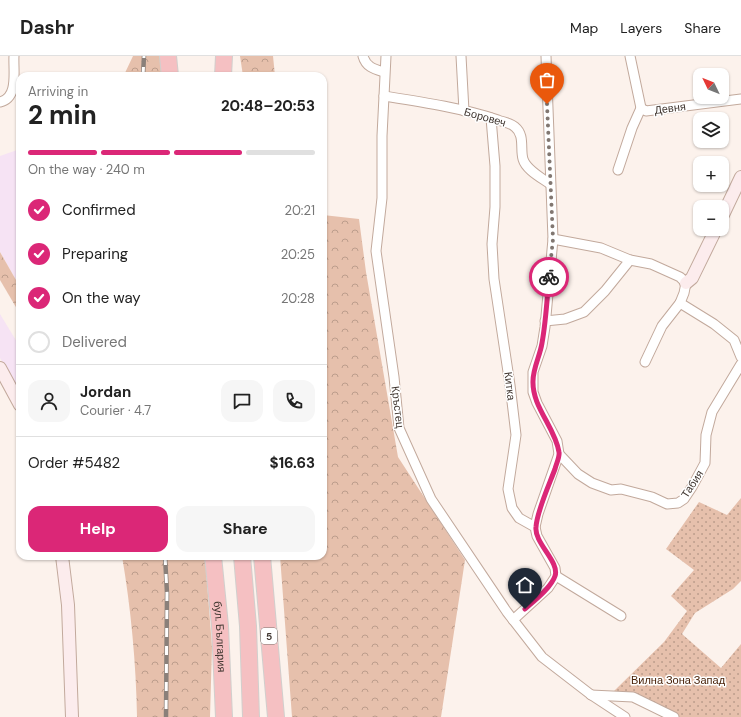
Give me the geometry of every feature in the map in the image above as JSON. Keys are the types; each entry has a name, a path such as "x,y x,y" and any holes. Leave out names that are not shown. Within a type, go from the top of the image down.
{"highway":[{"path":"168,56 170,72"},
{"path":"224,56 224,72"},
{"name":"бул. България","path":"213,560 220,626 224,717"},
{"path":"242,560 248,626 251,717"},
{"name":"5","path":"262,560 276,717"}],"street":[{"path":"0,102 5,101 10,97 13,90 14,56"},
{"path":"363,56 367,64 372,68 384,72"},
{"name":"Кръстец","path":"386,56 382,136 382,198 376,251 394,377 398,428 431,499 513,620 542,657 590,694 625,717"},
{"path":"461,56 464,111"},
{"path":"513,620 548,588 556,576 555,568 537,536 535,527 538,514 559,454 557,441 533,392 533,372 542,346 553,239 546,56"},
{"path":"630,56 641,108"},
{"name":"Боровеч","path":"384,96 464,111 491,118 515,127 521,140 523,160 526,166 550,184"},
{"name":"Девня","path":"618,170 632,128 641,108 646,111 741,99"},
{"name":"Китка","path":"491,118 495,166 495,207 492,244 494,279 516,435 508,488 512,508 519,518 535,527"},
{"path":"729,202 741,177"},
{"path":"645,362 662,326 680,303 686,283 692,278 713,236"},
{"path":"553,239 602,248 630,260 651,264 680,277 686,283"},
{"path":"545,321 565,319 584,312 605,291 630,260"},
{"path":"680,303 714,324 734,340 741,357"},
{"name":"Табия","path":"559,454 578,474 592,483 611,490 622,489 652,497 667,504 678,503 684,499 705,463 706,435 712,412 741,364"},
{"path":"0,368 16,398"},
{"path":"62,560 68,605 72,717"},
{"path":"556,576 621,616"},
{"path":"590,694 633,698 674,717"}],"shaded area":[{"path":"16,150 16,280 0,252 0,156"},
{"path":"0,314 16,340 16,388 0,358"}],"green space":[{"path":"133,56 162,56 162,72 125,72"},
{"path":"240,56 273,56 275,72 242,72"},
{"path":"327,215 359,219 366,272 398,457 465,560 441,717 292,717 280,560 327,560"},
{"path":"0,252 16,280 16,307 0,280"},
{"name":"Вилна Зона Запад","path":"741,498 741,581 733,589 695,613 682,634 721,668 741,644 741,717 662,717 614,691 664,642 687,611 671,596 694,570 666,549 699,502 727,515"},
{"path":"123,560 205,560 212,647 210,717 137,717 136,677 128,596"}],"railway":[{"path":"143,72 144,56"},
{"path":"165,560 167,593 166,717"}],"way so far":[{"path":"547,104 553,239 549,277"}],"route":[{"path":"525,609 548,588 556,576 555,568 537,536 535,527 538,514 548,490 559,454 557,441 533,392 532,382 533,372 542,346 549,277"}]}
